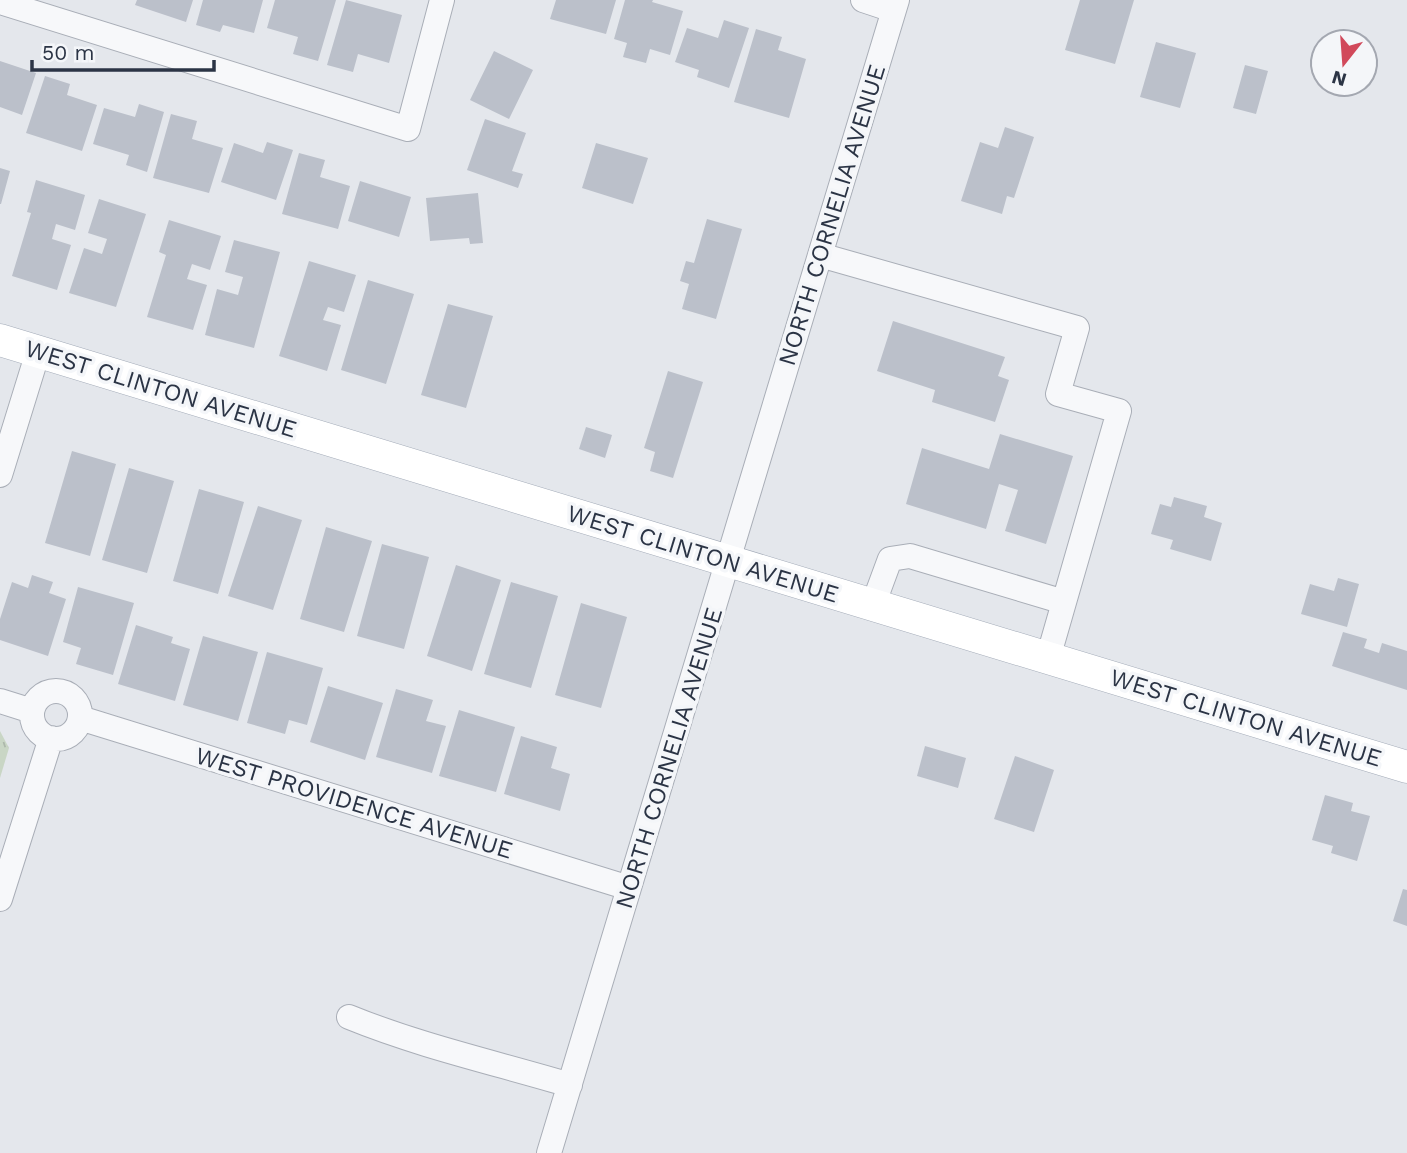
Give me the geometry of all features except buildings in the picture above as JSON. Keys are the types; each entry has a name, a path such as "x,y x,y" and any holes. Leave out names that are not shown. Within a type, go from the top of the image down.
{"main road":[{"name":"WEST CLINTON AVENUE","path":"0,340 1407,766"}],"street":[{"path":"0,2 408,129 442,0"},
{"path":"863,0 895,5"},
{"name":"NORTH CORNELIA AVENUE","path":"549,1153 895,5"},
{"path":"820,255 1077,328 1058,394 1119,411 1048,658"},
{"path":"0,475 38,352"},
{"path":"873,605 890,559 910,555 1064,602"},
{"path":"47,692 63,692 76,702 80,718 66,736 51,738 44,736 34,725 32,711 40,697 47,692"},
{"path":"0,701 32,711"},
{"name":"WEST PROVIDENCE AVENUE","path":"80,718 629,888"},
{"path":"0,899 51,738"},
{"path":"349,1017 409,1038 570,1085"}],"green space":[{"path":"0,731 9,748 0,778"}]}
